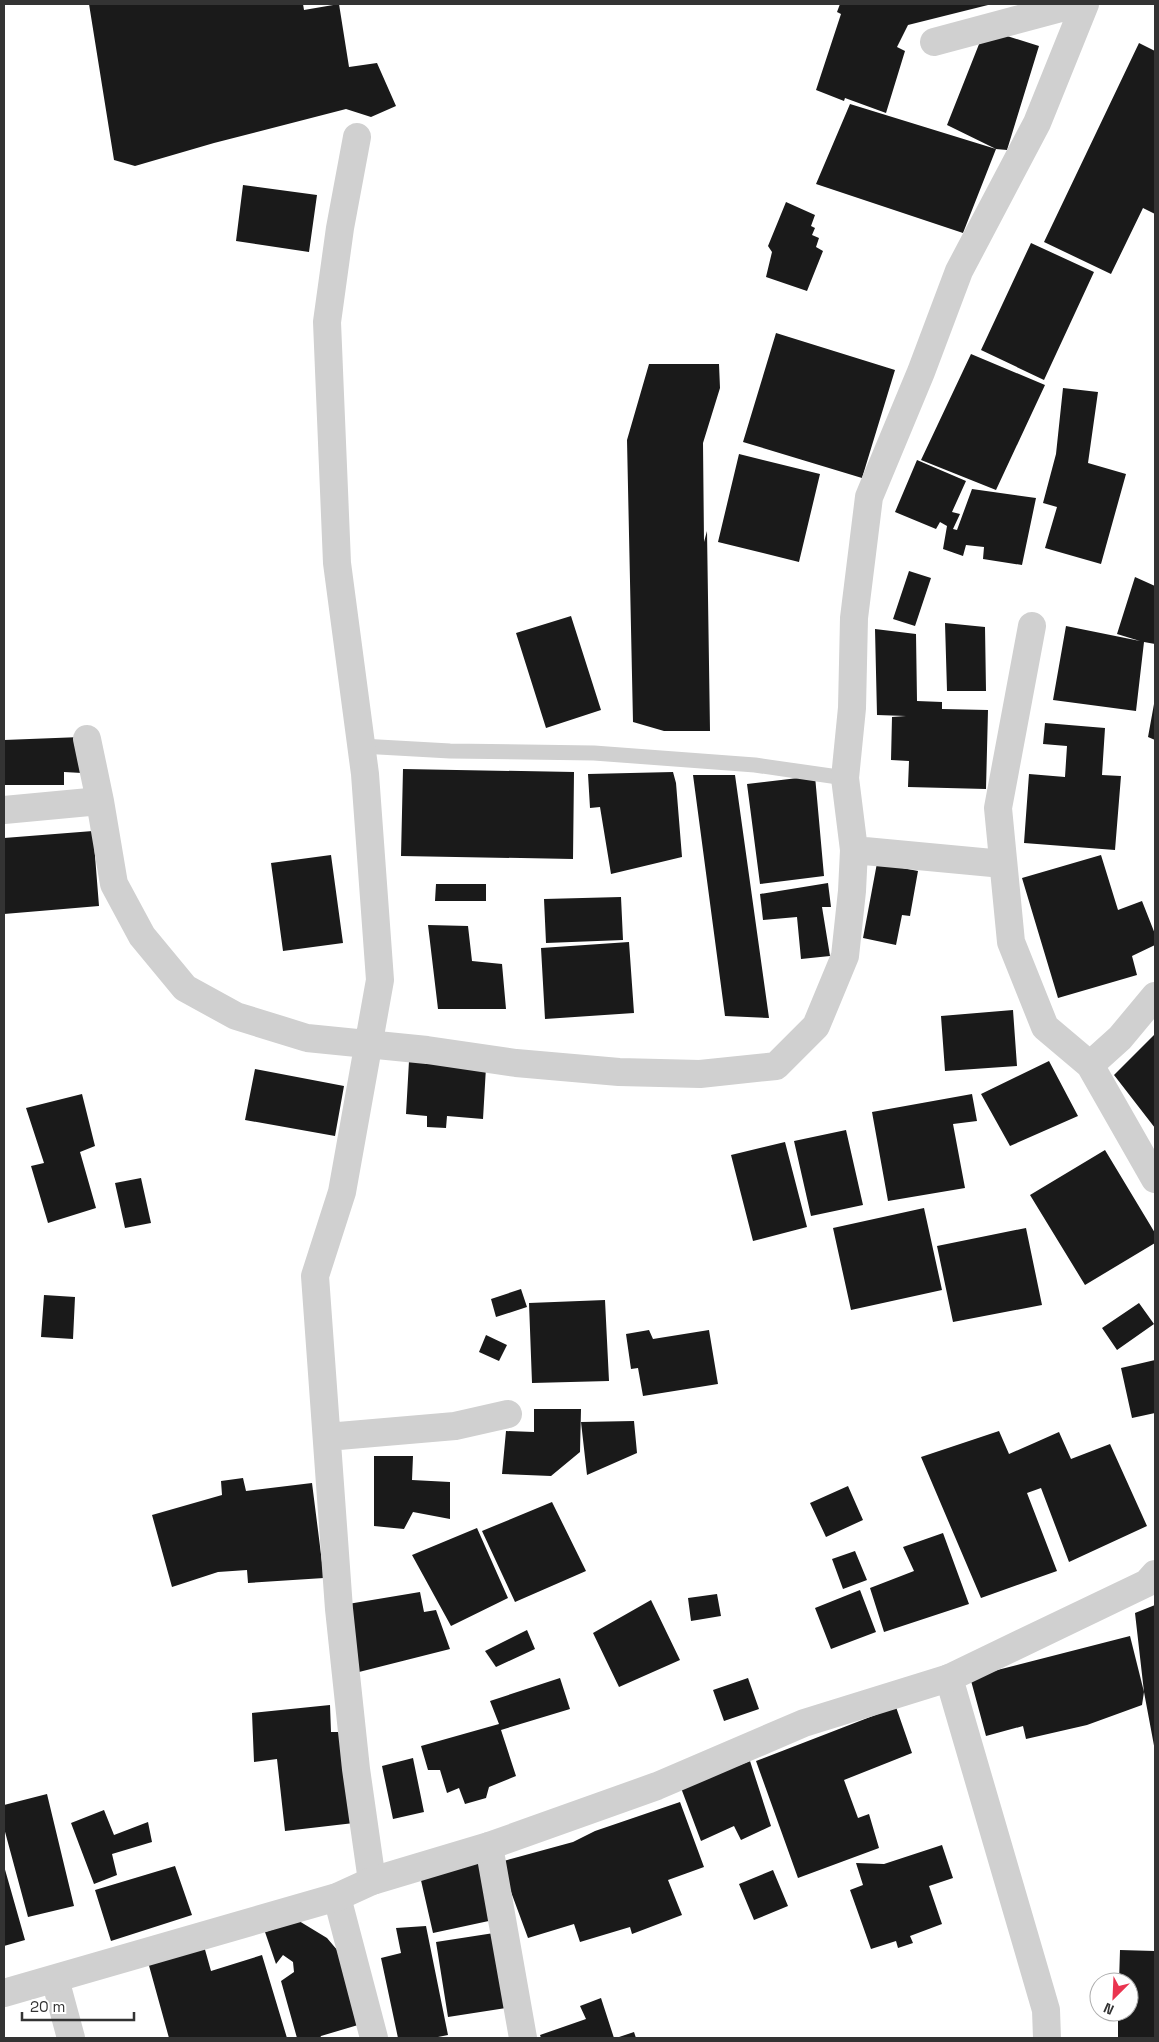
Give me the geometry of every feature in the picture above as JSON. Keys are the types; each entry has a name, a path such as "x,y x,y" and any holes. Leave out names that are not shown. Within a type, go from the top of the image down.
{"street":[{"path":"934,42 1076,4"},
{"path":"87,739 114,884 142,936 185,988 236,1016 307,1038 370,1044 516,1063 618,1072 700,1074 776,1066 816,1026 845,956 854,850 845,778 852,708 854,618 869,497 921,372 959,271 1037,123 1085,4"},
{"path":"357,137 340,228 327,322 337,563 365,774 380,980 342,1192 315,1276 339,1609 356,1769 372,1881"},
{"path":"1032,626 998,808 1011,942 1045,1027 1090,1065 1155,1179"},
{"path":"4,810 100,801"},
{"path":"854,850 1003,864"},
{"path":"1090,1065 1120,1038 1155,996"},
{"path":"327,1437 455,1426 508,1414"},
{"path":"4,1993 337,1897 372,1881 489,1846 657,1786 804,1723 949,1678 1147,1583 1155,1574"},
{"path":"949,1678 1046,2010 1047,2038"},
{"path":"489,1846 522,2038"},
{"path":"337,1897 374,2038"},
{"path":"55,1979 71,2038"}],"lane":[{"path":"361,746 450,751 594,753 755,765 845,778"}],"building":[{"path":"89,4 303,4 304,10 339,4 349,67 377,63 396,106 371,117 346,109 214,143 135,166 114,160"},
{"path":"840,4 992,4 908,25 897,47 905,51 886,113 845,98 844,101 816,90 841,14 837,12"},
{"path":"985,29 1039,46 1007,150 996,149 947,125"},
{"path":"1139,43 1155,51 1155,214 1143,208 1111,274 1044,242"},
{"path":"850,104 996,149 963,233 816,184"},
{"path":"243,185 317,195 309,252 236,241"},
{"path":"786,202 815,215 811,226 815,228 812,235 819,238 816,247 823,251 807,291 766,277 772,252 768,246"},
{"path":"1031,243 1094,272 1044,380 981,350"},
{"path":"776,333 895,370 862,478 743,442"},
{"path":"971,354 1045,385 996,490 921,460"},
{"path":"649,364 719,364 720,388 703,443 704,542 707,531 710,731 664,731 633,722 627,440"},
{"path":"1063,388 1098,392 1088,463 1126,474 1101,564 1045,548 1057,507 1043,503 1056,454"},
{"path":"739,454 820,474 799,562 718,542"},
{"path":"917,460 966,481 952,512 960,514 953,529 957,530 972,489 1036,498 1022,565 983,559 984,547 966,545 963,556 943,549 947,526 940,522 936,529 895,512"},
{"path":"909,571 931,578 915,626 893,619"},
{"path":"1135,577 1155,586 1155,644 1144,642 1136,711 1053,700 1066,626 1140,641 1117,634"},
{"path":"571,616 601,710 546,728 516,633"},
{"path":"945,623 985,627 986,691 947,691"},
{"path":"875,629 916,634 917,701 942,702 942,709 988,710 986,789 908,787 909,761 891,760 892,717 906,716 877,715"},
{"path":"1155,705 1155,740 1148,737"},
{"path":"1045,723 1105,728 1102,775 1121,776 1115,850 1024,843 1029,774 1065,777 1067,746 1043,744"},
{"path":"81,737 82,773 64,772 64,785 4,785 4,740"},
{"path":"403,769 574,772 573,859 401,856"},
{"path":"673,772 676,783 682,857 611,874 600,807 590,808 588,774"},
{"path":"693,775 735,775 769,1018 725,1016"},
{"path":"815,776 824,876 760,884 747,784"},
{"path":"93,831 99,906 4,914 4,838"},
{"path":"331,855 343,943 283,951 271,863"},
{"path":"1101,855 1118,910 1142,901 1155,934 1155,945 1132,956 1137,975 1058,998 1022,878"},
{"path":"877,863 918,871 910,916 902,915 896,945 863,938"},
{"path":"828,883 831,907 822,907 830,956 801,959 797,917 763,920 760,894"},
{"path":"436,884 486,884 486,901 435,901"},
{"path":"621,897 623,940 546,943 544,899"},
{"path":"428,925 468,926 472,961 502,964 506,1009 438,1009"},
{"path":"629,942 634,1013 545,1019 541,948"},
{"path":"1013,1010 1017,1066 945,1071 941,1016"},
{"path":"1155,1034 1155,1128 1114,1075"},
{"path":"409,1061 486,1067 483,1119 447,1116 446,1128 427,1127 427,1116 406,1114"},
{"path":"1049,1061 1078,1116 1010,1146 981,1094"},
{"path":"255,1069 344,1086 335,1136 245,1120"},
{"path":"82,1094 95,1146 80,1152 96,1208 48,1223 31,1166 44,1163 26,1108"},
{"path":"972,1094 977,1121 953,1124 965,1188 888,1201 872,1112"},
{"path":"846,1130 863,1205 811,1216 794,1141"},
{"path":"785,1142 807,1227 753,1241 731,1155"},
{"path":"1105,1150 1155,1233 1155,1243 1085,1285 1030,1195"},
{"path":"141,1178 151,1223 125,1228 115,1183"},
{"path":"924,1208 942,1290 851,1310 833,1228"},
{"path":"1026,1228 1042,1305 953,1322 937,1246"},
{"path":"521,1289 527,1307 496,1317 491,1299"},
{"path":"44,1295 75,1297 73,1339 41,1337"},
{"path":"605,1300 609,1381 532,1383 529,1303"},
{"path":"1139,1303 1154,1324 1117,1350 1102,1328"},
{"path":"649,1330 653,1339 709,1330 718,1384 643,1396 638,1368 631,1369 626,1334"},
{"path":"486,1335 507,1345 499,1361 479,1352"},
{"path":"1155,1360 1155,1413 1132,1418 1121,1368"},
{"path":"534,1409 581,1409 580,1452 551,1476 502,1474 506,1431 534,1432"},
{"path":"634,1421 637,1453 587,1475 581,1422"},
{"path":"999,1431 1009,1454 1059,1432 1071,1459 1110,1444 1147,1526 1069,1562 1041,1488 1027,1493 1057,1571 981,1598 921,1457"},
{"path":"374,1456 413,1456 412,1480 450,1482 450,1519 413,1512 404,1529 374,1526"},
{"path":"243,1478 246,1491 312,1483 324,1578 248,1583 247,1570 218,1572 172,1587 152,1515 222,1495 221,1481"},
{"path":"848,1486 863,1520 826,1537 810,1503"},
{"path":"552,1502 586,1571 515,1602 482,1531"},
{"path":"477,1528 508,1598 451,1626 412,1555"},
{"path":"943,1533 969,1604 884,1632 870,1588 914,1571 903,1547"},
{"path":"855,1551 867,1580 843,1589 832,1559"},
{"path":"860,1590 876,1632 831,1649 815,1608"},
{"path":"420,1592 424,1612 436,1610 450,1649 359,1672 348,1604"},
{"path":"717,1594 721,1616 691,1621 688,1598"},
{"path":"651,1600 680,1660 619,1687 593,1633"},
{"path":"1155,1605 1155,1751 1144,1692 1135,1613"},
{"path":"527,1630 535,1649 496,1667 485,1651"},
{"path":"1130,1636 1144,1692 1142,1705 1087,1725 1026,1739 1023,1726 986,1736 970,1677"},
{"path":"560,1678 570,1709 501,1730 516,1776 489,1787 486,1798 465,1804 459,1788 447,1793 440,1770 428,1770 421,1746 499,1724 490,1701"},
{"path":"748,1678 759,1709 724,1721 713,1690"},
{"path":"330,1705 331,1732 346,1732 354,1823 285,1831 277,1759 254,1762 252,1713"},
{"path":"896,1707 912,1753 844,1780 858,1818 869,1814 879,1848 798,1878 756,1761"},
{"path":"413,1758 424,1812 393,1819 382,1766"},
{"path":"750,1761 771,1826 741,1840 734,1826 701,1841 681,1788"},
{"path":"47,1794 74,1906 28,1917 4,1828 4,1805"},
{"path":"680,1802 704,1867 668,1880 682,1915 632,1934 630,1927 580,1942 574,1924 528,1938 500,1862 573,1842 595,1831"},
{"path":"104,1810 114,1835 148,1822 152,1842 112,1854 117,1875 94,1884 71,1823"},
{"path":"942,1845 953,1878 929,1886 942,1924 910,1936 913,1943 898,1948 896,1941 871,1949 850,1890 863,1885 856,1863 884,1864"},
{"path":"485,1862 498,1919 433,1933 420,1876"},
{"path":"4,1866 25,1940 4,1946"},
{"path":"175,1866 192,1915 111,1941 95,1890"},
{"path":"773,1870 788,1906 754,1920 739,1884"},
{"path":"299,1921 327,1938 338,1951 358,2025 321,2036 320,2038 297,2038 281,1981 294,1972 293,1962 283,1955 276,1964 265,1932"},
{"path":"426,1926 448,2035 433,2038 398,2038 381,1958 401,1953 396,1928"},
{"path":"494,1933 506,2008 448,2017 436,1942"},
{"path":"204,1946 211,1971 262,1955 287,2038 169,2038 148,1962"},
{"path":"1120,1950 1155,1951 1155,2038 1118,2038 1118,2022 1139,2022 1139,1972 1119,1972"},
{"path":"601,1998 614,2038 541,2038 540,2035 586,2019 580,2006"},
{"path":"634,2032 636,2038 616,2038"}]}
